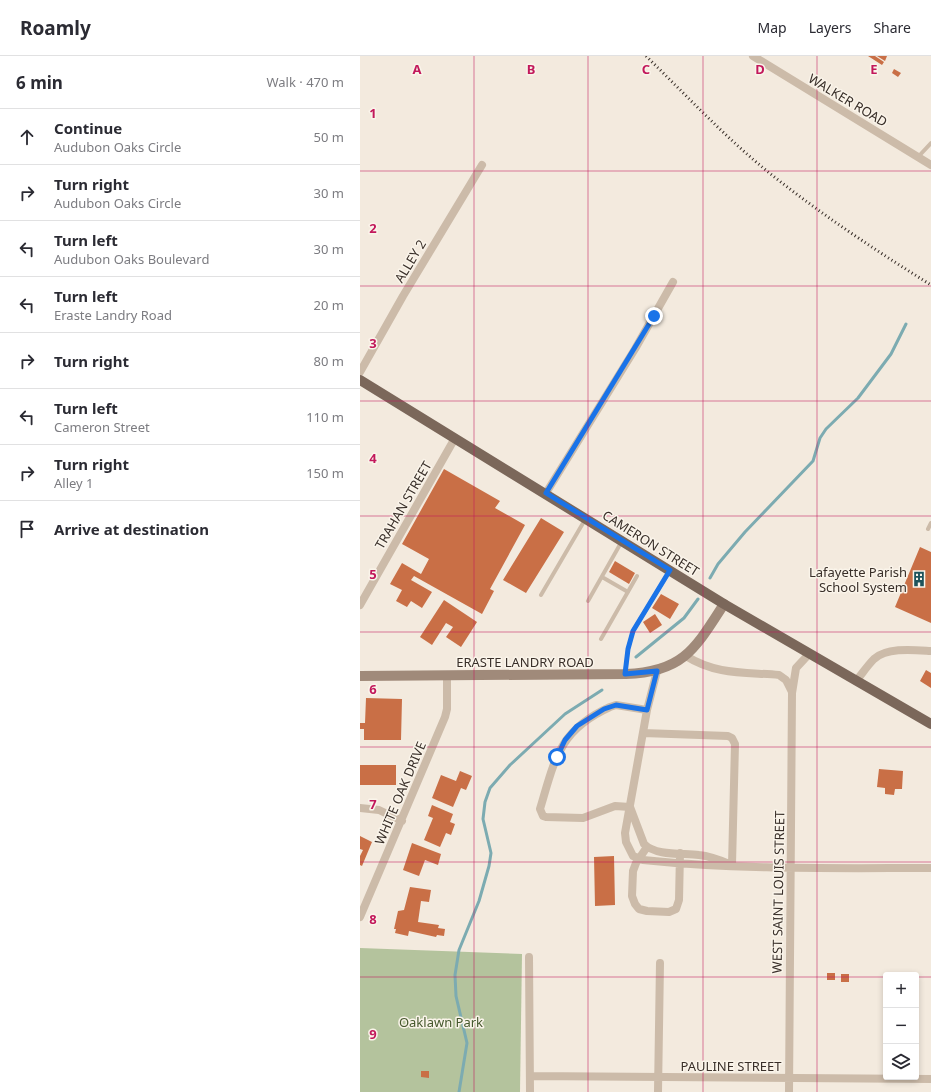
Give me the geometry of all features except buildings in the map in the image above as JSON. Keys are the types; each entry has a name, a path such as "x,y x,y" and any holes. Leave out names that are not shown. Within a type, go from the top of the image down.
{"main road":[{"name":"CAMERON STREET","path":"360,380 546,493 724,604 931,724"}],"street":[{"name":"WALKER ROAD","path":"753,56 931,165"},
{"name":"ALLEY 2","path":"360,372 403,296 482,165"},
{"path":"546,493 635,349 673,282"},
{"name":"TRAHAN STREET","path":"360,605 455,438"},
{"name":"ERASTE LANDRY ROAD","path":"360,676 625,674 657,671 672,665 686,656 708,629 724,604"},
{"path":"856,681 880,654 888,652 931,650"},
{"path":"792,693 796,668 809,654"},
{"path":"686,656 698,663 725,671 779,675 789,684 792,693"},
{"path":"657,671 647,710 625,833 626,842 630,852 638,859 680,864 718,866 732,865 790,868 931,868"},
{"name":"WHITE OAK DRIVE","path":"360,917 445,718 447,709 447,675"},
{"name":"WEST SAINT LOUIS STREET","path":"789,1092 792,693"},
{"path":"630,807 615,806 583,818 546,817 543,816 540,809 560,748 577,726 616,705 647,710"},
{"path":"643,733 728,736 732,738 735,744 732,865"},
{"path":"630,807 644,844 647,847 655,850 700,855 732,865"},
{"path":"360,808 379,810 402,820"},
{"path":"647,847 638,859 633,871 632,896 639,909 647,911 669,912 676,909 679,900 680,853"},
{"path":"529,957 530,1092"},
{"path":"658,1092 660,963"},
{"name":"PAULINE STREET","path":"530,1076 931,1079"}],"lane":[{"path":"918,157 931,143"},
{"path":"542,595 586,518"},
{"path":"928,529 931,523"},
{"path":"588,601 623,541"},
{"path":"625,674 628,649 633,631 670,570"},
{"path":"601,639 637,576"},
{"path":"602,577 628,592"}],"green space":[{"name":"Oaklawn Park","path":"360,948 522,954 520,1092 360,1092"}],"waterway":[{"path":"710,578 718,564 745,532 813,461 820,438 826,429 858,398 891,354 906,324"},
{"path":"636,657 684,618 698,599"},
{"path":"459,1092 467,1043 456,996 455,975 459,950 479,901 489,866 491,853 483,819 485,802 490,788 510,765 565,714 602,690"}],"railway":[{"path":"646,56 720,130 767,171 848,231 931,285"}],"place":[{"name":"Lafayette Parish School System","path":"919,579"}],"route":[{"path":"557,757 560,748 570,733 577,726 604,709 616,705 647,710 657,671 625,674 628,649 633,631 652,602 670,570 546,493 654,316"}]}
